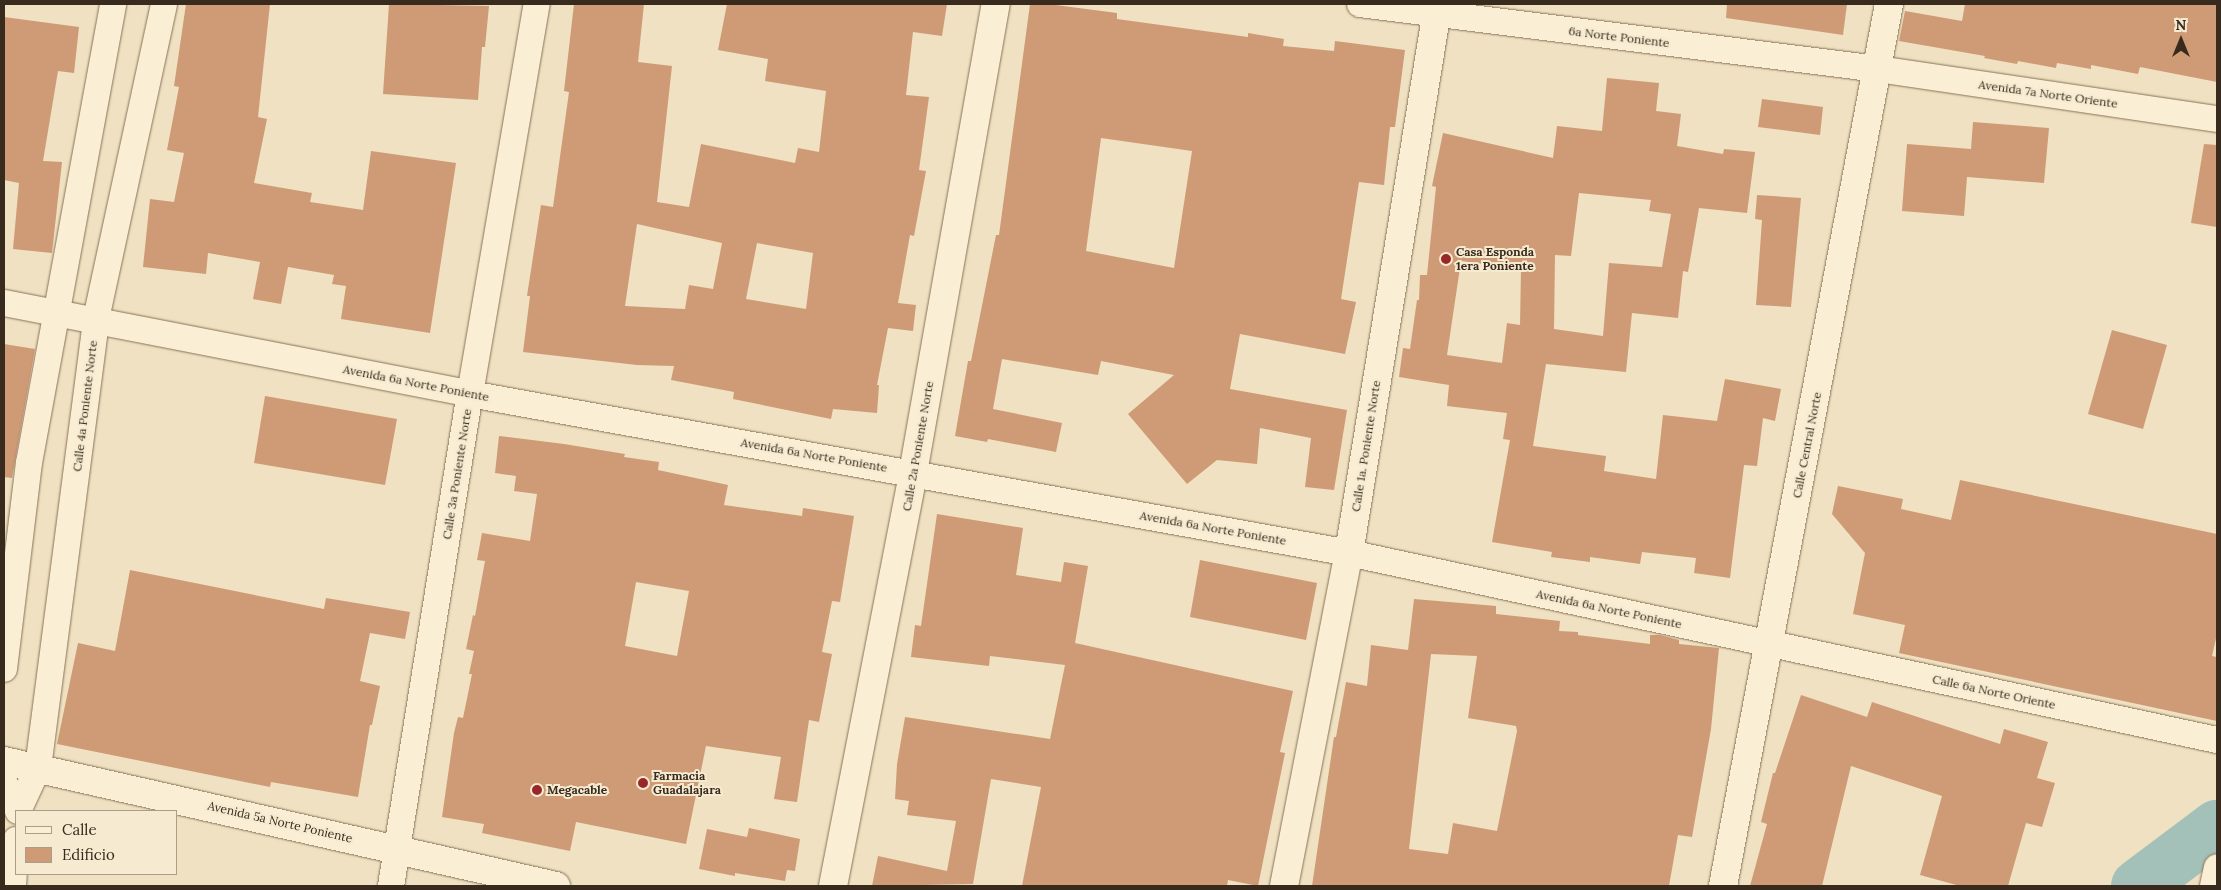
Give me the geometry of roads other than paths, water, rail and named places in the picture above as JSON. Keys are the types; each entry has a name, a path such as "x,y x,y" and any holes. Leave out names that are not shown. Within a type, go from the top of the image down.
{"main road":[{"name":"Calle 2a Poniente Norte","path":"833,886 913,473 996,4"},
{"name":"Calle Central Norte","path":"1723,886 1889,4"},
{"name":"Calle 1a. Poniente Norte","path":"1284,886 1349,552 1437,9"},
{"name":"Avenida 5a Norte Poniente","path":"4,761 396,848 556,886"}],"street":[{"path":"4,669 29,463 113,4"},
{"name":"Calle 4a Poniente Norte","path":"18,810 38,768 96,319 164,4"},
{"name":"Calle 3a Poniente Norte","path":"391,886 470,394 537,4"},
{"name":"6a Norte Poniente","path":"1360,4 1437,9 1878,69"},
{"name":"Avenida 7a Norte Oriente","path":"1878,69 2217,119"},
{"name":"Avenida 6a Norte Poniente","path":"4,303 96,319 470,394 1349,552 1770,643"},
{"name":"Calle 6a Norte Oriente","path":"1770,643 2217,740"},
{"name":"Calle 4a Poniente Norte","path":"4,782 18,810"},
{"path":"13,886 15,855"},
{"path":"2213,886 2217,867"}],"waterway":[{"path":"2138,886 2217,827"}],"place":[{"name":"Casa Esponda 1era Poniente","path":"1446,259"},
{"name":"Farmacia Guadalajara","path":"643,783"},
{"name":"Megacable","path":"537,790"}]}
